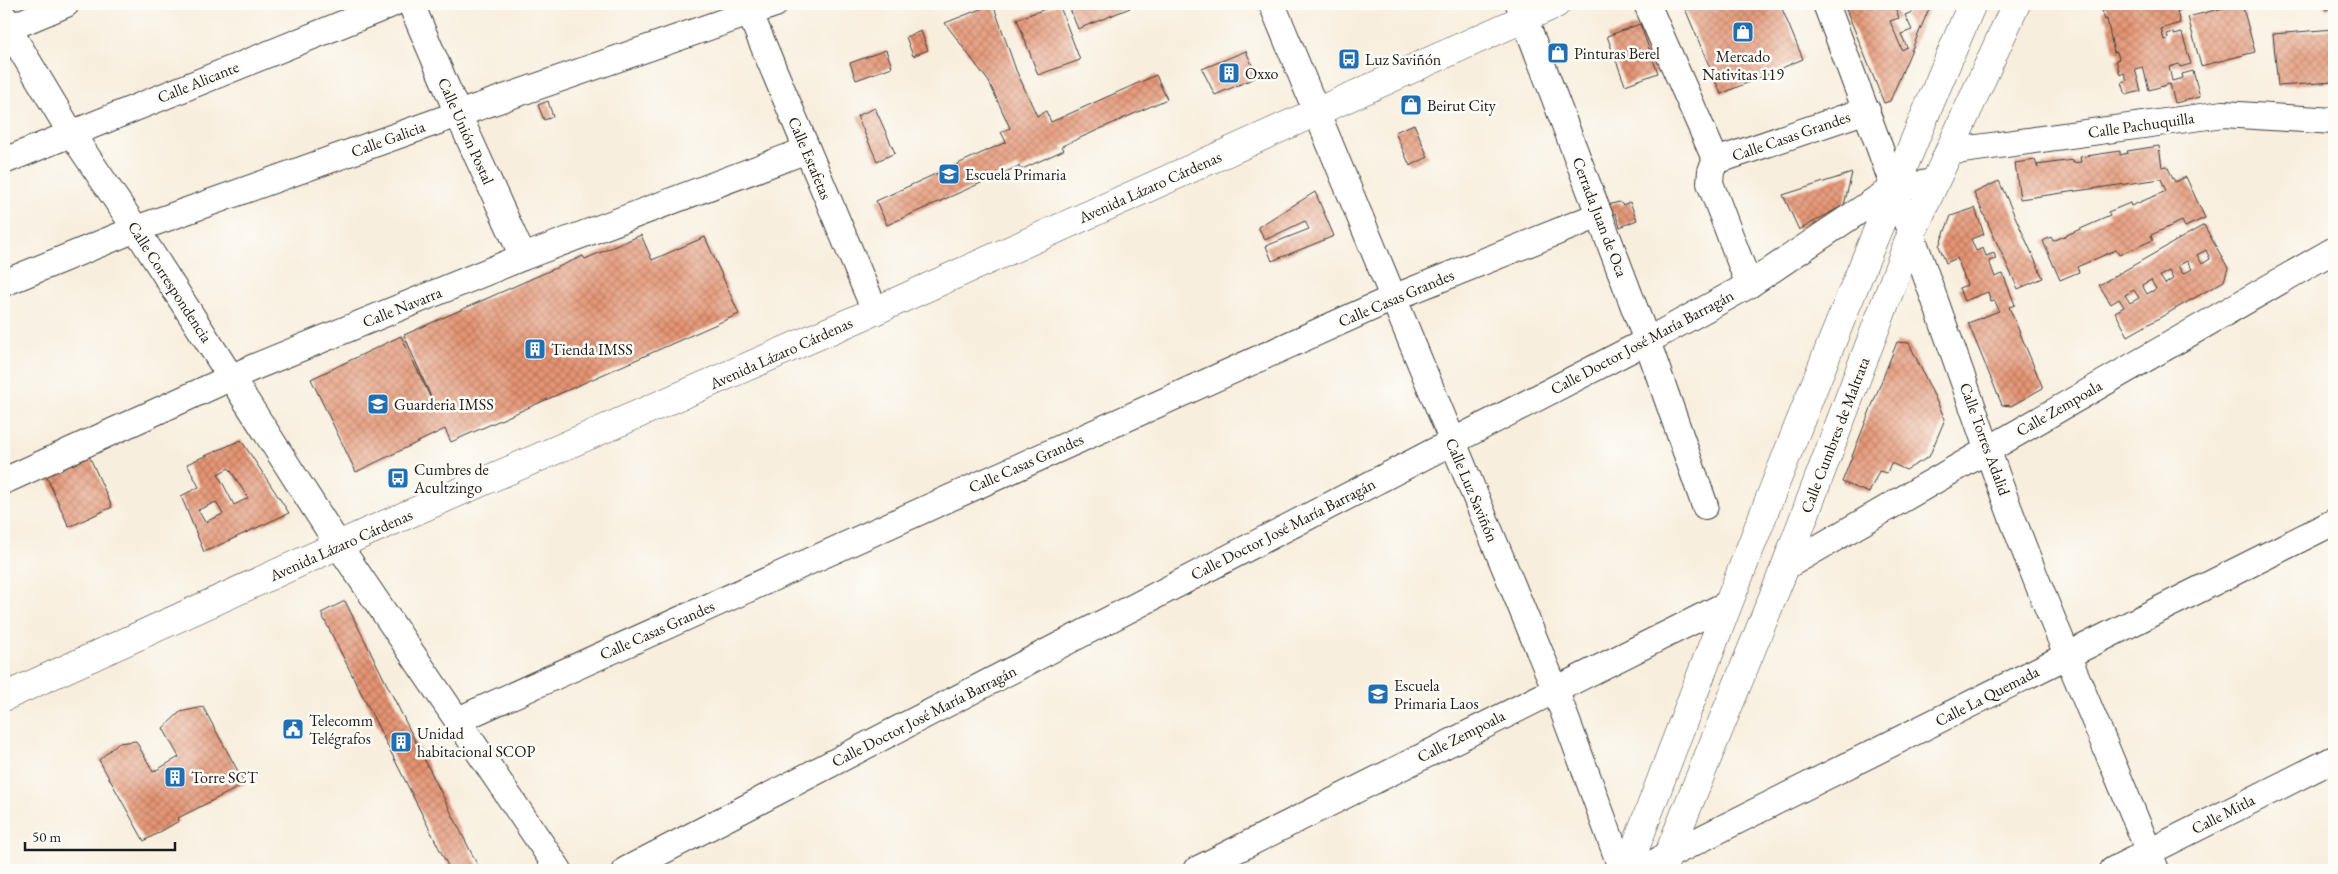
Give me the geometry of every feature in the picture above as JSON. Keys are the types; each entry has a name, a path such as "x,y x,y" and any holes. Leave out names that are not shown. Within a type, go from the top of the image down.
{"main road":[{"name":"Avenida Lázaro Cárdenas","path":"4,697 339,546 876,311 1315,112 1522,11 1556,4"},
{"path":"1627,870 1727,604 1893,188 1972,4"},
{"name":"Calle Cumbres de Maltrata","path":"1664,864 1785,567 1910,235 2016,4"}],"street":[{"path":"5,25 66,4"},
{"name":"Calle Alicante","path":"4,161 392,4"},
{"name":"Calle Unión Postal","path":"411,4 458,114 523,257"},
{"name":"Calle Galicia","path":"4,283 136,229 748,8 775,4"},
{"name":"Calle Luz Saviñón","path":"1272,4 1555,689 1622,870"},
{"path":"1647,4 1716,161 1711,171 1710,183 1749,285"},
{"name":"Calle Torres Adalid","path":"1826,4 1988,450 2067,656 2152,861"},
{"name":"Calle Estafetas","path":"748,8 876,311"},
{"name":"Cerrada Juan de Oca","path":"1522,11 1647,341 1706,506"},
{"name":"Calle Correspondencia","path":"5,25 71,133 136,229 339,546 559,870"},
{"name":"Calle Casas Grandes","path":"1716,161 1866,110"},
{"name":"Calle Pachuquilla","path":"1948,152 2223,114 2334,121"},
{"name":"Calle Navarra","path":"4,481 231,377 523,257 807,150"},
{"name":"Calle Doctor José María Barragán","path":"626,870 1647,341 1749,285 1893,188 1934,182"},
{"name":"Calle Casas Grandes","path":"458,720 1393,298 1598,215"},
{"name":"Calle Zempoala","path":"1785,567 2334,250"},
{"name":"Calle La Quemada","path":"1639,870 1664,864 2067,656 2334,522"},
{"name":"Calle Zempoala","path":"1196,870 1727,604"},
{"name":"Calle Mitla","path":"2113,870 2152,861 2334,758"}],"building":[{"path":"993,4 1016,70 1037,116 1046,111 1051,122 1156,75 1167,99 1062,146 1064,150 1020,170 1019,166 887,225 876,201 1006,142 1001,132 1010,128 989,82 945,23"},
{"path":"1059,4 1080,60 1038,75 1017,19"},
{"path":"1068,4 1128,4 1130,8 1078,29"},
{"name":"Mercado Nativitas 119","path":"1683,4 1780,4 1803,59 1721,94"},
{"path":"1844,4 1894,4 1899,18 1890,21 1902,50 1907,47 1901,34 1912,30 1905,15 1917,10 1915,4 1931,4 1890,101 1884,103"},
{"path":"2104,4 2202,4 2177,11 2180,23 2161,29 2164,40 2168,39 2167,34 2174,32 2174,35 2182,33 2191,64 2180,67 2179,64 2169,67 2172,81 2183,78 2182,74 2193,71 2200,97 2175,103 2170,84 2149,90 2143,67 2135,69 2141,91 2126,95 2122,82 2127,80 2124,73 2120,75 2116,60 2119,59 2117,52 2114,53 2107,19 2105,20 2102,11 2106,10"},
{"path":"2242,4 2255,52 2201,66 2188,17"},
{"path":"2323,4 2334,4 2334,6 2326,10"},
{"path":"1640,24 1658,73 1625,85 1607,36"},
{"path":"2334,29 2334,82 2278,86 2273,34"},
{"path":"921,31 928,50 913,56 906,37"},
{"path":"886,50 892,67 856,80 850,63"},
{"name":"Oxxo","path":"1246,51 1257,77 1215,95 1202,69"},
{"path":"548,101 553,117 544,120 538,105"},
{"path":"875,108 895,153 877,161 857,116"},
{"path":"1414,124 1428,157 1410,166 1395,132"},
{"path":"2159,146 2162,167 2167,166 2175,182 2186,177 2205,218 2185,227 2182,221 2151,235 2153,240 2119,255 2116,250 2077,267 2079,272 2060,280 2043,241 2051,237 2053,241 2110,216 2108,212 2130,203 2131,206 2166,191 2161,179 2020,199 2015,163 2035,160 2038,168 2037,165 2073,160 2073,163 2081,162 2080,157 2120,151 2120,155 2128,153 2127,151"},
{"path":"1852,173 1844,205 1799,230 1783,195"},
{"path":"1999,181 2043,278 2018,289 1974,193"},
{"path":"1315,192 1334,236 1272,261 1266,246 1309,229 1305,221 1265,240 1258,227"},
{"path":"1619,202 1623,205 1630,202 1637,220 1620,227 1615,213 1607,215 1604,206"},
{"path":"1975,208 1984,234 1971,239 1976,251 1983,248 1986,256 1994,253 1996,259 1989,261 1995,277 2003,274 2015,305 2009,307 2043,388 2011,406 2002,405 1968,323 1999,311 1995,301 1991,302 1988,292 1964,301 1959,288 1967,285 1957,258 1946,263 1939,246 1951,216"},
{"path":"2204,225 2228,268 2224,281 2128,336 2115,312 2124,307 2119,299 2111,304 2099,285","holes":["2206,250 2210,259 2202,264 2197,255","2187,261 2192,269 2183,274 2178,266","2169,271 2173,279 2165,284 2160,276","2151,280 2156,289 2147,294 2142,285","2134,290 2139,298 2130,303 2125,295"]},
{"name":"Tienda IMSS","path":"641,235 652,260 705,237 739,314 451,442 445,429 356,472 311,379 401,336 437,411 404,335 583,256 585,259"},
{"path":"1897,342 1909,343 1945,419 1929,457 1906,470 1891,463 1887,473 1879,471 1869,493 1842,482"},
{"path":"241,440 289,513 204,552 181,496 199,487 187,464","holes":["229,468 248,498 234,505 218,474","216,502 223,514 205,522 198,510"]},
{"path":"87,451 112,507 69,527 44,471"},
{"name":"Unidad habitacional SCOP","path":"345,601 480,870 450,870 321,613"},
{"name":"Torre SCT","path":"203,707 245,784 178,818 179,821 144,841 99,760 118,743 136,741 153,772 179,757 163,728 180,712"}],"place":[{"name":"Mercado Nativitas 119","path":"1743,32"},
{"name":"Pinturas Berel","path":"1558,53"},
{"name":"Luz Saviñón","path":"1349,59"},
{"name":"Oxxo","path":"1229,73"},
{"name":"Beirut City","path":"1411,105"},
{"name":"Escuela Primaria","path":"949,174"},
{"name":"Tienda IMSS","path":"535,349"},
{"name":"Guarderia IMSS","path":"378,404"},
{"name":"Cumbres de Acultzingo","path":"398,478"},
{"name":"Escuela Primaria Laos","path":"1378,694"},
{"name":"Telecomm Telégrafos","path":"293,729"},
{"name":"Unidad habitacional SCOP","path":"401,742"},
{"name":"Torre SCT","path":"175,777"}]}
